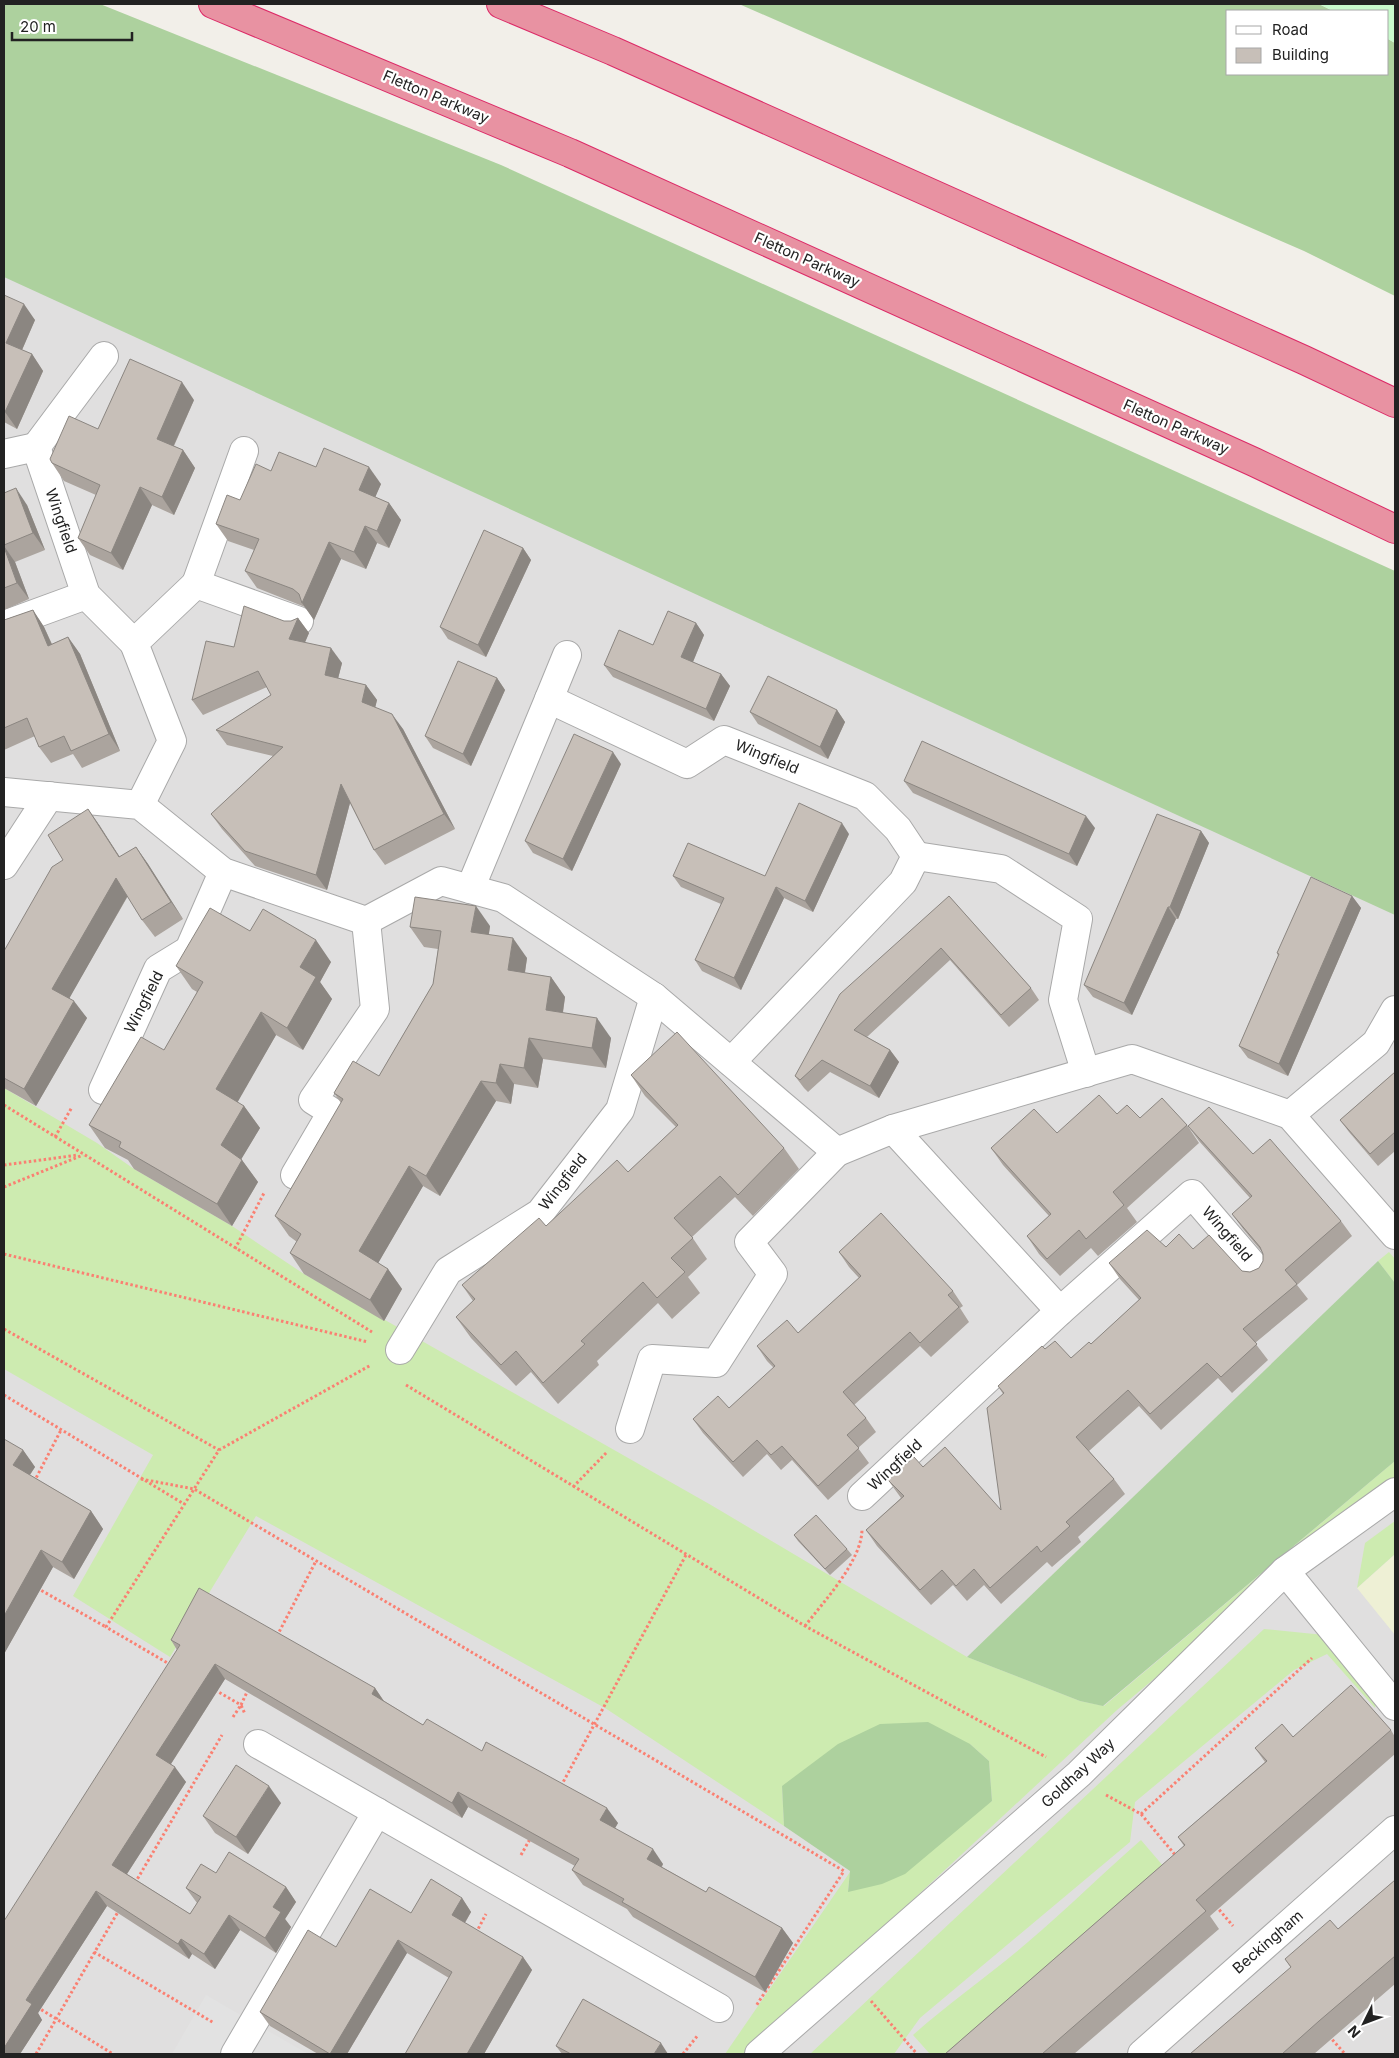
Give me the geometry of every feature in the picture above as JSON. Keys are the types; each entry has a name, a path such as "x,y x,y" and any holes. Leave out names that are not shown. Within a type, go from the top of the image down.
{"highway":[{"name":"Fletton Parkway","path":"213,4 570,153 1254,462 1395,529"},
{"path":"501,4 632,59 1304,360 1395,403"}],"street":[{"path":"4,454 36,447 104,356"},
{"name":"Wingfield","path":"36,447 86,595 134,643 172,741 140,805"},
{"path":"134,643 196,584 244,451"},
{"path":"196,584 299,621"},
{"path":"4,624 86,595"},
{"path":"470,889 567,655"},
{"name":"Wingfield","path":"549,699 687,764 724,740 865,796 898,830 916,856"},
{"path":"4,792 140,805 223,872 366,921 441,881 503,898 654,997 837,1152"},
{"path":"4,865 49,796"},
{"path":"732,1062 903,882 916,856 1001,869 1078,919 1063,1000 1086,1073"},
{"name":"Wingfield","path":"103,1090 158,969 189,950 223,872"},
{"path":"295,1175 332,1112 313,1100 376,1009 366,921"},
{"name":"Wingfield","path":"400,1350 448,1271 540,1213 620,1110 654,997"},
{"path":"1290,1115 1376,1043 1395,1010"},
{"path":"630,1429 652,1359 716,1363 773,1274 749,1242 837,1152 893,1129 1132,1060 1290,1115 1395,1235"},
{"path":"893,1129 1060,1311"},
{"name":"Wingfield","path":"862,1496 1060,1311 1192,1194 1259,1272"},
{"name":"Goldhay Way","path":"759,2054 1080,1774 1285,1571 1395,1492"},
{"path":"1285,1571 1395,1706"},
{"path":"258,1744 719,2008"},
{"path":"239,2047 377,1812"},
{"name":"Beckingham","path":"1142,2054 1395,1830"}],"path":[{"path":"4,1105 400,1350"},
{"path":"4,1165 83,1154"},
{"path":"4,1186 83,1154"},
{"path":"235,1248 265,1191 295,1175"},
{"path":"4,1254 400,1350"},
{"path":"4,1329 219,1450"},
{"path":"106,1627 219,1450 315,1395 400,1350"},
{"path":"400,1350 388,1375 804,1626 1052,1760"},
{"path":"4,1395 184,1504"},
{"path":"573,1487 630,1429"},
{"path":"30,1491 61,1430"},
{"path":"141,1479 194,1489 844,1871 757,2006 719,2008 683,2054"},
{"path":"804,1626 840,1582 862,1542 862,1496"},
{"path":"557,1792 686,1555"},
{"path":"276,1637 316,1561"},
{"path":"29,1584 173,1666"},
{"path":"1141,1814 1319,1651"},
{"path":"207,1686 240,1705 258,1744"},
{"path":"230,1722 249,1688"},
{"path":"134,1884 225,1730"},
{"path":"1100,1792 1141,1814 1178,1860"},
{"path":"474,1936 533,1834"},
{"path":"1210,1898 1235,1928"},
{"path":"36,2054 124,1901"},
{"path":"94,1952 239,2047"},
{"path":"849,1976 918,2054"},
{"path":"34,2006 113,2054"},
{"path":"1326,2034 1345,2054"}],"shaded area":[{"path":"4,177 1395,780 1395,2054 4,2054"},
{"path":"206,1995 308,2054 172,2054"}],"green space":[{"path":"4,4 100,4 501,165 1395,571 1395,915 4,277"},
{"path":"739,4 1319,4 1331,10 1226,10 1226,75 1389,75 1389,40 1395,43 1395,296 1304,251"},
{"path":"1319,4 1395,4 1395,43 1389,40 1389,10 1331,10"},
{"path":"4,1088 97,1143 134,1169 232,1226 304,1274 711,1505 967,1657 1080,1701 1104,1706 1395,1461 1395,1477 1117,1710 747,2054 725,2054 850,1872 848,1891 992,1801 989,1761 970,1744 782,1786 784,1826 605,1708 256,1516 170,1657 73,1596 153,1455 4,1369"},
{"path":"1389,1252 1395,1259 1395,1283 1378,1261"},
{"path":"1378,1261 1395,1283 1395,1461 1103,1706 1080,1701 967,1657"},
{"path":"1395,1521 1395,1554 1357,1588 1365,1543"},
{"path":"1395,1554 1395,1635 1357,1588"},
{"path":"1264,1629 1334,1636 1381,1686 1375,1708 1327,1654 1294,1670 1135,1802 1130,1842 920,2018 894,2054 810,2054"},
{"path":"928,1722 970,1744 989,1761 992,1801 905,1874 882,1884 848,1892 850,1871 784,1826 782,1786 838,1744 880,1724"},
{"path":"1141,1840 1176,1881 977,2054 930,2054 913,2035 1028,1942"}],"building":[{"path":"4,295 24,304 6,343 32,354 5,412 4,411"},
{"path":"130,359 182,382 157,439 183,450 162,497 140,487 111,553 78,538 100,485 52,463 50,459 69,416 98,429"},
{"path":"324,448 369,467 359,490 389,503 377,531 365,526 354,552 329,542 302,603 299,594 293,589 245,571 259,539 216,524 227,495 240,500 256,464 271,471 279,452 316,467"},
{"path":"16,488 33,533 4,545 4,493"},
{"path":"484,530 523,548 478,645 440,627"},
{"path":"4,547 17,583 4,588"},
{"path":"244,606 284,621 298,618 289,639 331,648 325,675 366,685 362,702 392,714 444,814 374,850 341,784 316,875 245,851 211,814 283,747 216,730 271,695 258,671 192,700 206,641 234,647"},
{"path":"33,610 48,646 68,637 109,734 71,751 64,736 39,747 27,718 4,728 4,620"},
{"path":"668,611 696,623 681,657 721,674 706,709 604,665 619,630 653,645"},
{"path":"458,661 497,678 463,754 425,736"},
{"path":"768,676 837,710 820,747 750,712"},
{"path":"574,734 613,752 563,859 525,841"},
{"path":"922,741 1086,816 1069,854 904,781"},
{"path":"799,803 842,823 805,901 776,887 734,978 695,960 724,898 673,876 688,843 765,876"},
{"path":"88,809 119,857 136,847 171,902 142,920 116,878 52,989 74,1001 24,1089 4,1078 4,951 52,867 63,860 48,835"},
{"path":"1157,814 1201,831 1170,907 1168,907 1124,1003 1084,985"},
{"path":"1311,877 1352,896 1279,1064 1239,1046"},
{"path":"949,896 1031,988 1001,1015 941,948 854,1030 890,1050 870,1086 822,1060 800,1080 795,1076 840,994"},
{"path":"415,897 476,906 471,932 513,938 508,970 551,977 546,1010 597,1018 592,1048 529,1038 524,1068 500,1064 496,1083 481,1081 426,1176 409,1166 359,1251 388,1269 370,1300 290,1253 301,1234 275,1216 343,1099 334,1093 353,1061 379,1076 433,984 441,931 410,927"},
{"path":"210,908 250,931 263,909 316,940 300,967 316,977 287,1028 261,1012 216,1089 244,1106 221,1145 242,1160 217,1204 119,1147 121,1142 89,1125 141,1037 164,1050 203,982 176,966"},
{"path":"677,1032 784,1148 738,1195 720,1176 674,1218 693,1238 671,1258 685,1272 657,1298 643,1282 581,1341 585,1344 543,1383 516,1351 501,1365 456,1317 475,1299 462,1285 539,1218 546,1226 617,1160 628,1172 678,1125 631,1075"},
{"path":"1395,1072 1395,1132 1370,1154 1340,1120"},
{"path":"1099,1095 1117,1114 1127,1105 1140,1118 1162,1098 1187,1125 1113,1192 1124,1205 1086,1239 1079,1230 1047,1259 1027,1236 1051,1214 991,1148 1034,1109 1057,1133"},
{"path":"1209,1107 1253,1154 1270,1139 1341,1221 1285,1270 1297,1284 1243,1329 1257,1344 1221,1377 1207,1363 1150,1414 1128,1390 1076,1437 1114,1479 1066,1522 1070,1526 1041,1552 1037,1546 990,1588 974,1569 956,1586 942,1570 920,1590 866,1530 904,1496 888,1480 914,1457 923,1467 945,1447 1001,1510 987,1408 1004,1393 998,1386 1042,1346 1045,1349 1055,1341 1071,1358 1089,1342 1091,1344 1141,1298 1109,1263 1147,1230 1166,1247 1179,1234 1193,1249 1209,1235 1242,1271 1250,1272 1259,1268 1263,1261 1260,1247 1232,1214 1252,1196 1188,1126"},
{"path":"881,1213 953,1291 948,1295 959,1307 920,1343 910,1332 843,1392 866,1418 847,1435 859,1448 818,1486 782,1446 771,1455 757,1440 733,1462 693,1419 718,1396 729,1408 775,1366 757,1346 787,1320 798,1333 861,1276 839,1252"},
{"path":"4,1439 23,1450 13,1465 91,1511 62,1562 41,1550 4,1616"},
{"path":"816,1515 847,1549 825,1569 794,1535"},
{"path":"199,1588 375,1688 372,1694 423,1725 427,1719 482,1751 486,1742 607,1808 600,1820 653,1849 647,1859 706,1892 709,1887 782,1928 755,1977 622,1902 624,1899 572,1870 579,1859 458,1792 452,1803 215,1664 156,1755 175,1767 112,1865 190,1914 201,1897 186,1888 201,1864 216,1873 229,1852 286,1887 273,1907 281,1912 265,1938 229,1915 204,1954 181,1939 178,1944 96,1891 26,2000 32,2004 4,2048 4,1921 180,1645 171,1640"},
{"path":"1351,1685 1391,1730 1196,1900 1206,1911 1042,2054 945,2054 1185,1845 1178,1837 1267,1761 1255,1748 1282,1724 1293,1737"},
{"path":"236,1765 269,1786 236,1837 203,1816"},
{"path":"431,1879 462,1898 452,1915 523,1957 467,2054 405,2054 452,1972 398,1940 330,2054 260,2012 308,1930 336,1947 370,1889 411,1913"},
{"path":"1395,1880 1395,1956 1282,2054 1190,2054 1291,1967 1285,1959 1330,1920 1338,1929"},
{"path":"583,1999 661,2043 654,2054 571,2054 556,2046"}]}
